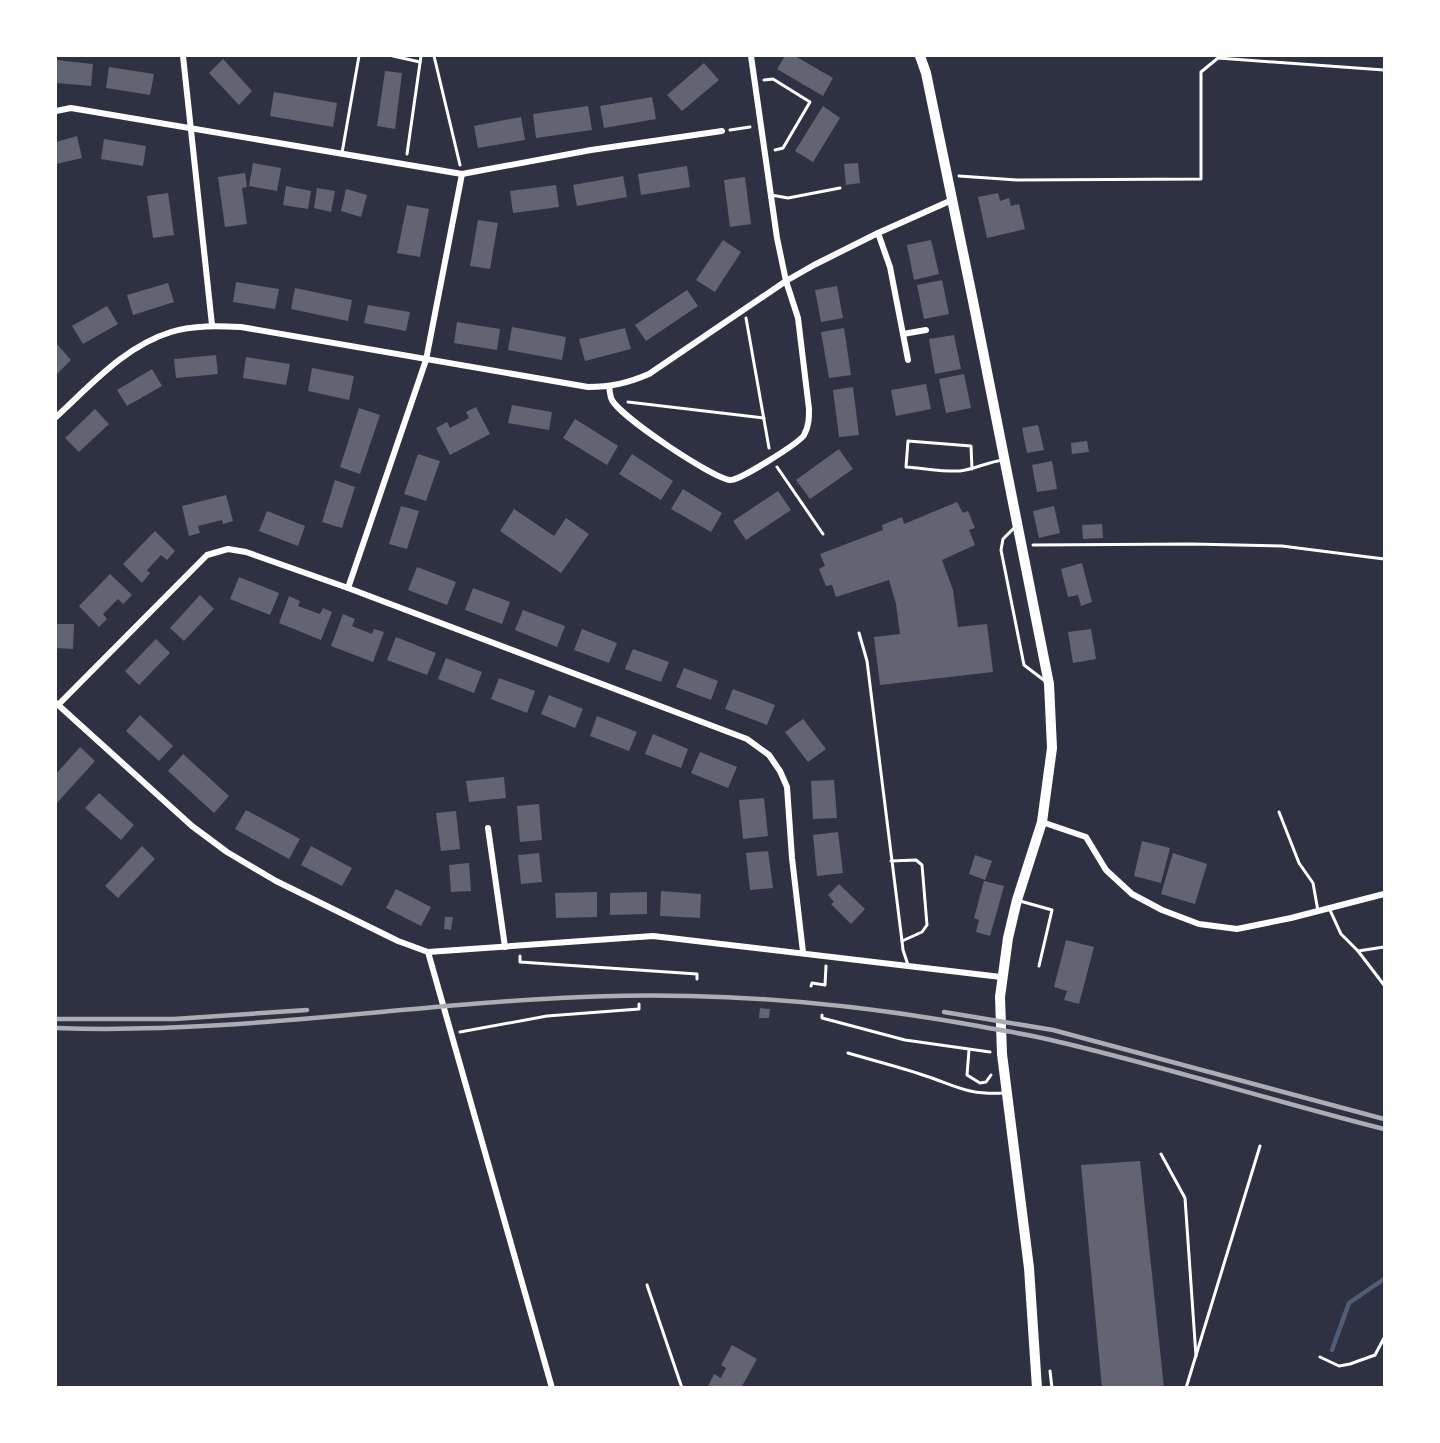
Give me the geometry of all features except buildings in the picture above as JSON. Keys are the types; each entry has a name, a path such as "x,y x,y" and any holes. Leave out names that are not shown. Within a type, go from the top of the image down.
{"main road":[{"path":"920,56 926,73 953,200 1049,684 1052,748 1042,822 1017,900 1001,977 1000,997 1002,1054 1029,1268 1037,1388"}],"street":[{"path":"183,56 212,325"},
{"path":"609,387 612,400 632,421 715,476 731,480 745,475 802,437 809,423 798,318 786,281 751,56"},
{"path":"56,111 71,108 462,174 591,150 722,131"},
{"path":"348,588 426,360 462,174"},
{"path":"56,417 127,353 171,332 212,325 241,327 575,385 609,387 630,382 649,374 786,281 814,265 878,233 953,200"},
{"path":"878,233 890,267 908,360"},
{"path":"903,334 926,330"},
{"path":"803,952 792,858 787,787 780,771 768,755 747,739 348,588 246,552 228,549 207,555 57,704 192,826 227,852 276,881 398,941 428,952 653,936 1001,977"},
{"path":"1042,822 1086,837 1106,870 1132,894 1162,910 1199,924 1237,929 1384,894"},
{"path":"488,828 505,947"},
{"path":"428,952 552,1388"}],"lane":[{"path":"342,154 359,56"},
{"path":"771,195 788,198 840,188"},
{"path":"972,469 971,446 908,441 906,467 957,471 972,469 984,463 1005,459"},
{"path":"1017,525 1003,539 1001,550 1024,665 1049,684"},
{"path":"859,633 867,661 903,950 908,965"},
{"path":"1280,812 1299,862 1313,883 1318,911"},
{"path":"891,861 916,860 922,866 927,925 922,932 902,940"},
{"path":"1017,900 1052,910 1039,966"},
{"path":"1329,908 1341,934 1358,951 1384,985"},
{"path":"1358,951 1384,947"},
{"path":"848,1053 969,1092 1006,1093"},
{"path":"1186,1388 1260,1146"},
{"path":"1161,1154 1185,1198 1197,1358"},
{"path":"647,1284 682,1388"}],"path":[{"path":"393,56 420,62"},
{"path":"405,165 421,56"},
{"path":"434,56 462,174"},
{"path":"958,176 1017,180 1201,179 1201,72 1218,58 1384,70"},
{"path":"755,81 773,79 810,102 783,148 765,152"},
{"path":"722,131 761,125"},
{"path":"745,311 771,459 823,534"},
{"path":"612,400 764,418"},
{"path":"1022,546 1192,544 1282,546 1384,559"},
{"path":"519,945 520,962 697,974 697,979"},
{"path":"811,987 812,983 825,985 826,971"},
{"path":"450,1034 547,1016 639,1009 639,1004"},
{"path":"822,1014 822,1018 905,1040 988,1052 990,1060"},
{"path":"969,1050 967,1075 980,1083 986,1082 991,1076 991,1069"},
{"path":"1320,1357 1339,1366 1350,1364 1375,1355 1384,1338"}],"waterway":[{"path":"1332,1350 1349,1303 1384,1279"}],"railway":[{"path":"56,1028 135,1029 215,1026 452,1006 610,996 726,997 799,1002 907,1014 1042,1038 1384,1129"},
{"path":"56,1019 174,1019 307,1010"},
{"path":"944,1012 1053,1030 1384,1119"}]}
